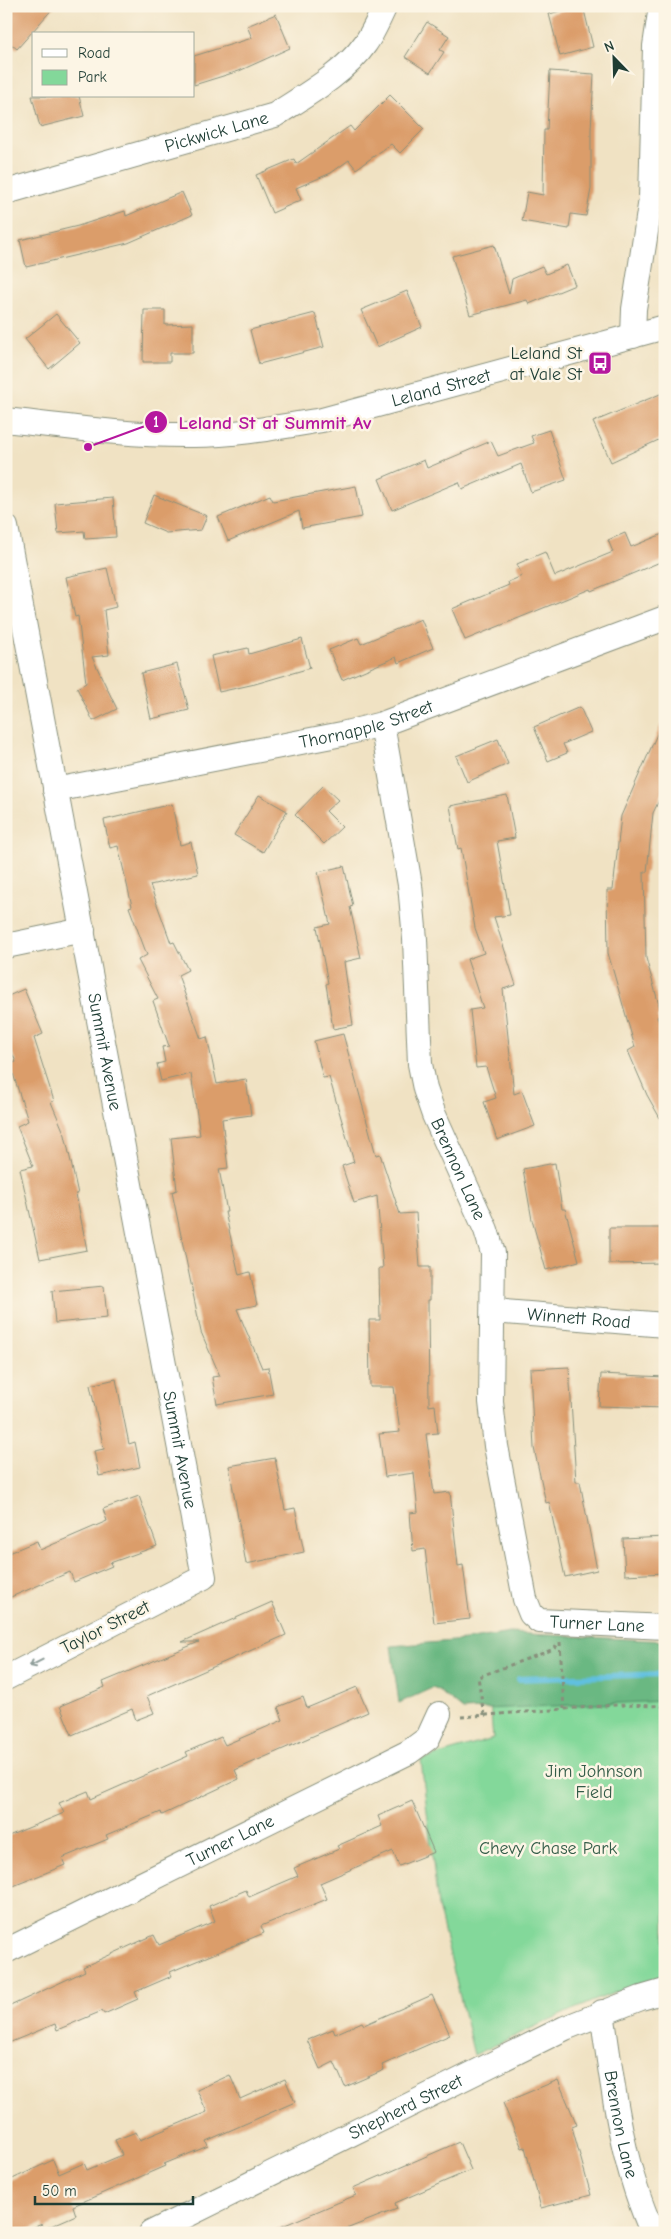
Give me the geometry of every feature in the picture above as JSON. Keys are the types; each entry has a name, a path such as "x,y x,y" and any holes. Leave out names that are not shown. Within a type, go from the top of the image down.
{"street":[{"name":"Pickwick Lane","path":"6,192 275,115 308,94 340,70 365,44 385,6"},
{"path":"633,336 634,309 650,199 655,46 661,6"},
{"name":"Leland Street","path":"6,420 115,432 193,435 265,430 322,420 665,327"},
{"name":"Summit Avenue","path":"6,527 27,627 55,790 204,1577"},
{"name":"Thornapple Street","path":"55,790 342,734 382,724 665,618"},
{"name":"Brennon Lane","path":"382,724 410,884 416,939 422,1073 434,1115 486,1230 493,1253 491,1402 496,1446 525,1599 531,1614"},
{"path":"6,946 83,930"},
{"name":"Winnett Road","path":"493,1311 665,1325"},
{"name":"Taylor Street","path":"6,1678 204,1577"},
{"name":"Turner Lane","path":"531,1614 539,1621 560,1632 665,1627"},
{"name":"Turner Lane","path":"6,1951 409,1752 428,1738 450,1716"},
{"name":"Shepherd Street","path":"151,2233 565,2028 602,2012 665,1991"},
{"name":"Brennon Lane","path":"602,2012 616,2112 628,2160 646,2218 653,2233"}],"path":[{"path":"560,1632 564,1709"},
{"path":"484,1715 478,1677 554,1649 560,1632"},
{"path":"450,1716 616,1705 665,1706"}],"green space":[{"path":"510,1633 665,1641 665,1701 463,1710 438,1690 432,1688 399,1703 391,1646 465,1640"},
{"name":"Chevy Chase Park","path":"486,1651 665,1657 665,1976 616,1992 544,2022 474,2055 438,1906 421,1760 493,1739"}],"building":[{"path":"6,6 55,6 17,49 6,40"},
{"path":"583,6 593,47 560,56 549,14"},
{"path":"276,14 290,48 239,71 195,85 195,56 252,38 247,26"},
{"path":"427,22 449,36 440,50 444,52 430,73 405,57"},
{"path":"550,71 594,74 591,130 591,189 586,216 571,214 569,229 522,221 527,192 543,195 544,130 547,130"},
{"path":"390,95 424,129 400,153 391,144 356,169 349,160 331,173 296,188 301,200 272,213 256,175 294,159 296,164 350,126 354,131"},
{"path":"33,98 80,98 84,116 40,127"},
{"path":"182,192 192,215 128,243 26,267 20,240 78,226 125,211 126,216"},
{"path":"494,245 509,294 512,279 542,266 546,274 567,265 575,285 529,304 527,300 470,315 452,256"},
{"path":"407,291 422,327 377,347 361,310"},
{"path":"144,310 165,310 165,325 193,324 193,353 170,353 170,362 143,362"},
{"path":"315,313 324,347 259,364 250,330"},
{"path":"56,314 80,343 49,369 25,339"},
{"path":"665,392 665,437 611,462 593,422"},
{"path":"549,430 566,480 531,492 521,464 462,489 459,482 392,510 379,479 424,460 427,468 491,441 498,456 534,443 531,436"},
{"path":"356,486 362,517 302,528 299,511 228,541 218,517 270,495 273,501"},
{"path":"154,495 207,516 201,530 166,533 143,523"},
{"path":"113,498 116,537 85,539 84,531 58,533 55,503"},
{"path":"625,533 631,547 665,533 665,560 465,640 452,609 509,585 508,582 522,576 517,564 545,552 555,576 613,552 608,540"},
{"path":"107,568 116,607 104,610 109,655 92,657 117,709 93,721 77,688 86,683 78,616 75,617 66,577"},
{"path":"421,619 433,648 398,663 396,657 342,680 329,650 358,638 361,644"},
{"path":"302,639 310,668 219,692 211,656 248,648 249,654"},
{"path":"177,664 189,710 151,719 141,673"},
{"path":"580,707 591,732 563,744 567,753 548,761 534,727"},
{"path":"665,716 665,788 653,813 647,872 644,872 646,958 662,1016 657,1017 665,1036 665,1127 647,1095 628,1051 635,1047 608,953 607,890 613,890 621,816"},
{"path":"498,739 508,764 467,782 456,756"},
{"path":"323,786 338,800 326,811 342,827 324,844 295,815"},
{"path":"259,795 287,811 263,852 234,835"},
{"path":"507,795 515,838 497,841 510,915 494,917 516,985 503,989 514,1094 522,1091 535,1126 497,1140 484,1102 496,1098 486,1067 476,1068 470,1010 483,1008 467,959 484,953 475,928 461,848 458,849 450,806"},
{"path":"172,804 180,845 191,842 198,874 150,885 171,943 174,942 188,970 178,975 201,1039 207,1037 217,1084 246,1079 251,1115 222,1119 228,1168 219,1169 227,1212 225,1212 239,1275 250,1272 257,1305 237,1309 262,1368 268,1367 273,1394 217,1404 212,1377 220,1376 201,1332 172,1192 177,1190 171,1138 200,1135 191,1074 161,1081 157,1064 165,1062 162,1047 169,1046 153,1001 158,999 138,960 147,955 129,907 132,906 118,846 110,848 104,820"},
{"path":"344,866 353,906 350,907 361,958 344,962 353,1025 333,1029 326,984 328,983 317,927 330,924 318,872"},
{"path":"24,989 43,1034 34,1038 54,1101 51,1102 65,1135 78,1194 76,1194 87,1250 40,1259 20,1169 33,1166 17,1126 28,1121 10,1064 16,1062 6,1039 6,997"},
{"path":"343,1034 376,1155 380,1154 400,1214 416,1213 420,1267 430,1267 430,1300 428,1300 429,1406 435,1405 438,1433 426,1434 434,1494 450,1492 458,1566 463,1565 470,1619 434,1623 425,1549 413,1551 410,1513 418,1512 414,1473 385,1477 379,1434 400,1432 394,1387 370,1387 369,1320 380,1320 379,1268 383,1268 377,1196 354,1203 342,1166 354,1162 329,1077 323,1078 314,1041"},
{"path":"555,1163 562,1209 565,1209 579,1261 546,1270 532,1220 523,1169"},
{"path":"609,1228 665,1228 665,1263 609,1264"},
{"path":"104,1286 107,1318 55,1323 52,1291"},
{"path":"569,1367 576,1482 580,1482 597,1570 565,1577 549,1502 546,1503 534,1448 530,1369"},
{"path":"601,1374 665,1377 665,1408 599,1406"},
{"path":"116,1379 129,1444 135,1442 140,1467 99,1476 94,1451 104,1449 90,1385"},
{"path":"275,1458 285,1510 295,1508 304,1552 246,1564 229,1466"},
{"path":"139,1496 157,1546 110,1563 112,1566 74,1582 70,1572 6,1599 6,1554 37,1541 40,1550 107,1521 103,1509"},
{"path":"665,1537 665,1573 625,1575 623,1539"},
{"path":"272,1602 286,1635 147,1696 154,1713 136,1720 132,1709 72,1735 60,1706 105,1687 103,1682 199,1642 182,1642"},
{"path":"357,1687 368,1712 235,1770 239,1779 162,1815 161,1812 106,1835 108,1839 62,1858 65,1865 6,1889 6,1837 64,1813 59,1803 88,1791 91,1799 188,1756 186,1752 221,1737 225,1745 283,1720 278,1707 303,1697 307,1708"},
{"path":"412,1801 434,1852 399,1866 393,1851 320,1883 327,1899 261,1926 264,1933 170,1972 172,1976 135,1992 138,1999 104,2014 102,2011 57,2030 55,2024 6,2044 6,2008 85,1971 83,1967 154,1935 159,1945 215,1921 209,1906 246,1890 249,1897 298,1876 294,1868 339,1849 337,1846 382,1826 378,1816"},
{"path":"432,1995 450,2035 382,2065 384,2070 345,2087 334,2062 320,2069 307,2040 333,2029 335,2034 362,2022 364,2025"},
{"path":"230,2075 240,2099 285,2079 295,2102 206,2141 208,2146 73,2206 76,2215 44,2229 42,2224 20,2233 6,2233 6,2182 53,2160 59,2174 84,2163 87,2170 122,2155 115,2140 136,2132 140,2140 207,2112 197,2090"},
{"path":"558,2080 577,2125 572,2127 591,2195 541,2208 525,2147 522,2148 503,2103"},
{"path":"459,2142 471,2170 395,2203 397,2209 336,2233 266,2233 356,2195 353,2188"}],"waterway":[{"path":"519,1679 665,1674"}],"place":[{"name":"Leland St at Vale St","path":"600,363"},
{"name":"Leland St at Summit Av","path":"88,447"}],"park label":[{"name":"Jim Johnson Field","path":"594,1781"}]}
